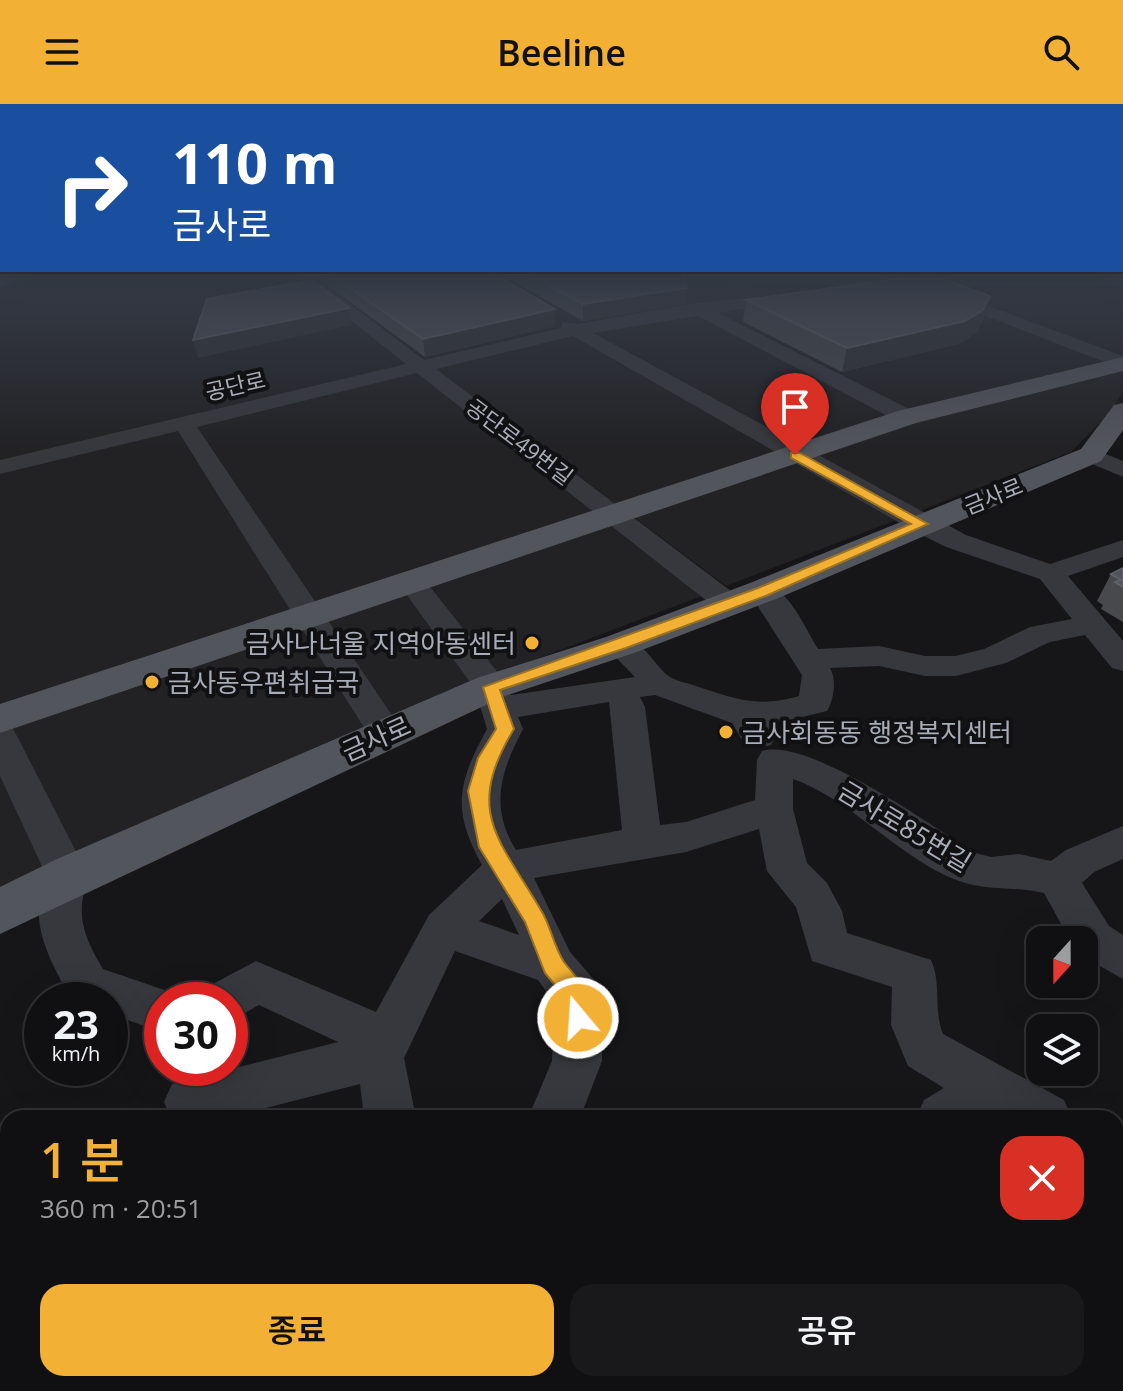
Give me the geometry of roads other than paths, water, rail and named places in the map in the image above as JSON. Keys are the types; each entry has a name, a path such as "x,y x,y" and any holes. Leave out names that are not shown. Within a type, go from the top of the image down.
{"main road":[{"path":"0,719 907,417 1123,364"},
{"name":"금사로","path":"0,912 68,877 386,733 494,698 745,597 1116,438"}],"street":[{"name":"공단로49번길","path":"374,330 617,515 745,597"},
{"name":"공단로","path":"0,467 575,330"},
{"path":"575,330 921,524 956,541 1050,573 1123,661"},
{"path":"735,330 907,417"},
{"path":"1038,330 1123,364"},
{"path":"183,422 386,733"},
{"path":"1050,573 1123,548"},
{"path":"413,584 494,698 505,729 487,758 478,791 489,847 535,918 553,966 579,997 577,1061 557,1110"},
{"path":"494,698 620,692 657,684 744,715 784,712 815,703 818,675 773,601 745,597"},
{"path":"809,659 879,656 925,666 956,666 995,656 1041,634 1094,624"},
{"path":"620,645 639,660 657,684"},
{"path":"620,692 628,707 643,846"},
{"path":"744,715 775,760 774,809 788,871 812,895 820,911 828,947 915,974 915,1025 925,1050 1032,1110"},
{"path":"0,738 68,877 59,894 58,927 87,985 144,1004"},
{"name":"금사로85번길","path":"775,760 816,773 962,865 991,874 1019,871 1058,879"},
{"path":"390,1110 384,1048 444,928 505,869 566,854 643,846 686,837 774,809"},
{"path":"1123,842 1080,861 1058,879 1093,939 1123,959"},
{"path":"444,928 553,966"},
{"path":"248,987 256,982 384,1048"},
{"path":"188,1096 384,1048"},
{"path":"956,1110 993,1088"}],"place":[{"name":"금사나너울 지역아동센터","path":"532,643"},
{"name":"금사동우편취급국","path":"152,682"},
{"name":"금사회동동 행정복지센터","path":"726,732"}]}
